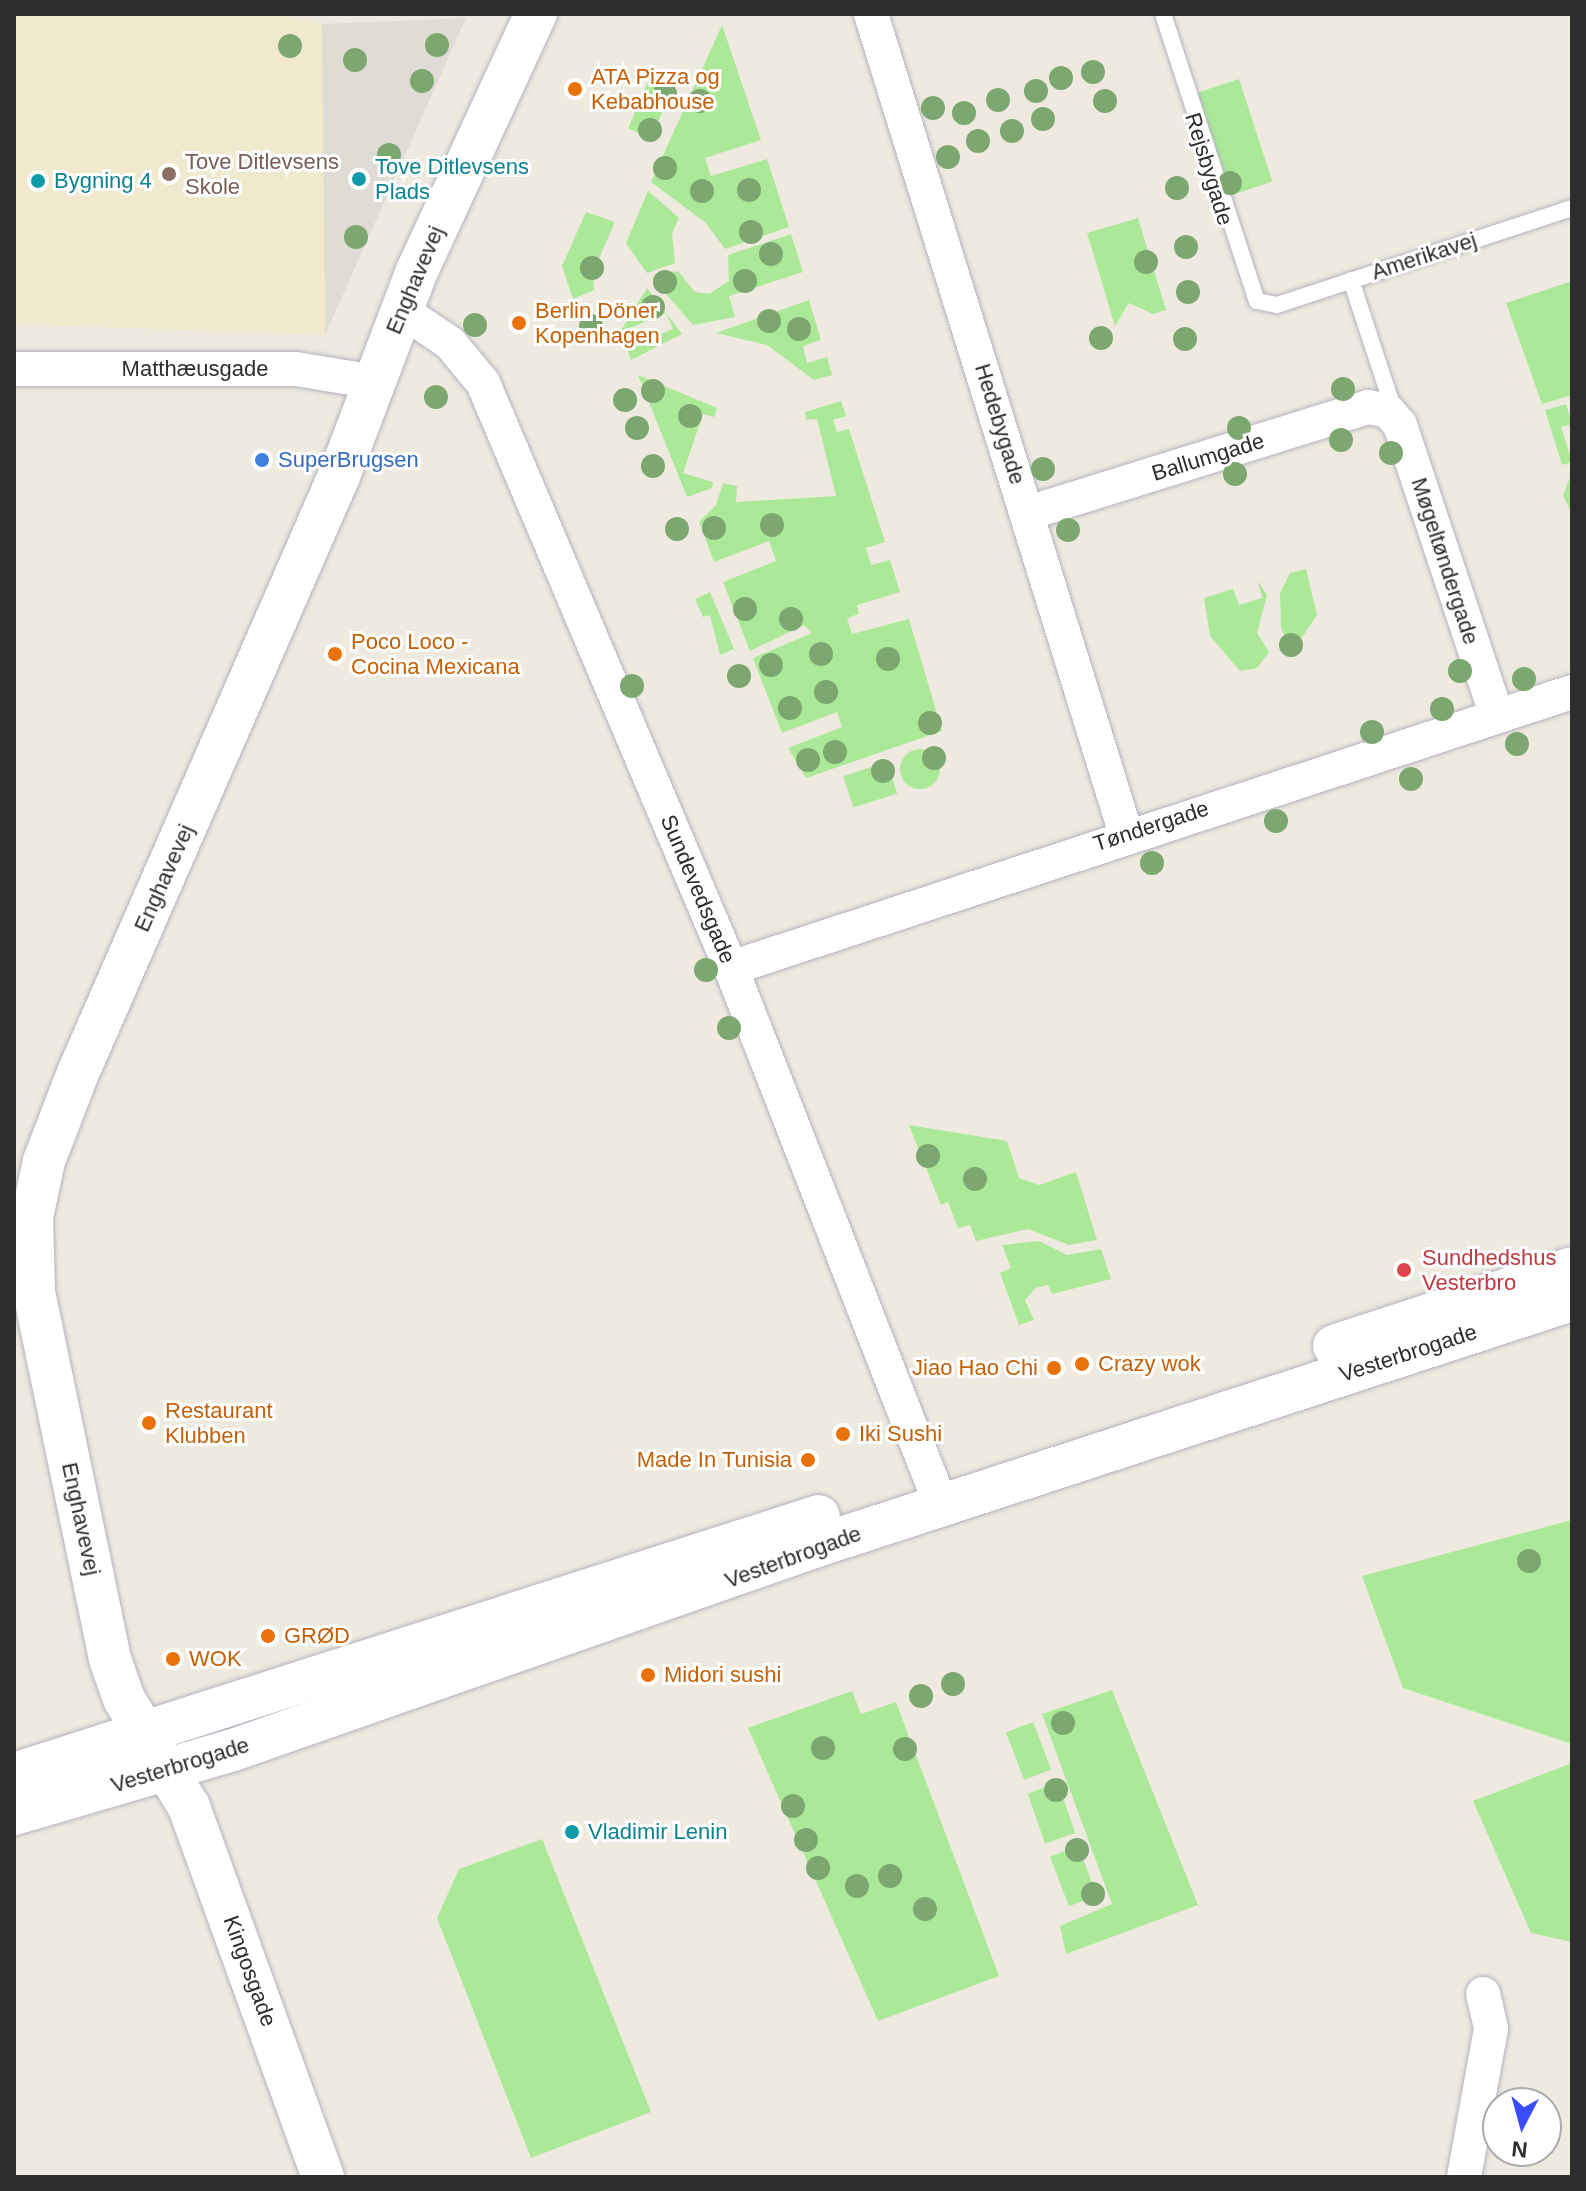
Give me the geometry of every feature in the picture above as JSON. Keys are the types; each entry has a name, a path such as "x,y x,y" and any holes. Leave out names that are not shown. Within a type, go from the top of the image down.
{"street":[{"name":"Enghavevej","path":"169,1769 146,1733 110,1659 34,1291 35,1199 78,1073 375,382 401,310 536,14"},
{"name":"Hedebygade","path":"871,14 1126,834"},
{"name":"Sundevedsgade","path":"401,310 450,343 483,383 731,968 937,1492"},
{"name":"Matthæusgade","path":"14,369 296,369 375,382"},
{"name":"Ballumgade","path":"1028,513 1368,407 1388,411"},
{"name":"Møgeltøndergade","path":"1388,411 1400,425 1496,714"},
{"name":"Tøndergade","path":"731,968 1126,834 1572,692"},
{"name":"Vesterbrogade","path":"14,1814 169,1769 937,1492 1572,1268"},
{"name":"Vesterbrogade","path":"14,1774 1572,1300"},
{"name":"Kingosgade","path":"169,1769 323,2177"},
{"path":"1464,2177 1491,2028 1483,1994"}],"lane":[{"name":"Rejsbygade","path":"1163,14 1247,286 1257,301 1277,305"},
{"name":"Amerikavej","path":"1277,305 1572,208"},
{"path":"1351,280 1391,402 1388,411"}],"shaded area":[{"name":"Tove Ditlevsens Skole","path":"14,14 275,14 322,24 325,335 14,324"},
{"name":"Tove Ditlevsens Plads","path":"466,18 325,335 322,24"}],"green space":[{"path":"722,25 761,140 705,158 711,176 767,159 789,227 725,249 706,223 651,182"},
{"path":"650,77 673,87 651,138 628,129"},
{"path":"1239,79 1272,182 1229,196 1195,93"},
{"path":"648,191 679,218 672,233 675,263 647,273 626,243"},
{"path":"586,212 615,222 593,272 594,290 573,299 562,266"},
{"path":"1138,218 1166,310 1153,314 1129,303 1115,326 1087,233"},
{"path":"791,234 803,272 729,296 735,317 693,325 652,278 678,271 695,292 709,294 729,281 728,255"},
{"path":"1572,281 1572,395 1542,404 1506,303"},
{"path":"647,288 666,313 620,332"},
{"path":"809,300 821,340 803,346 807,363 827,357 832,375 814,380 767,345 716,333"},
{"path":"666,313 682,334 631,360 627,349 673,329"},
{"path":"638,375 717,408 714,417 703,414 683,473 713,482 712,488 687,497"},
{"path":"841,401 846,416 833,420 837,432 849,429 885,542 866,548 871,565 890,560 900,592 857,605 859,614 847,618 852,634 909,619 942,731 806,778 788,748 842,727 837,712 782,733 753,658 812,633 804,625 750,651 723,582 776,561 769,541 714,562 699,522 716,505 723,483 737,486 736,502 836,496 817,419 806,420 805,412"},
{"path":"1566,404 1572,424 1561,427 1572,462 1562,465 1545,410"},
{"path":"1572,472 1572,513 1563,496"},
{"path":"1306,569 1317,615 1292,652 1281,628 1280,593 1290,573"},
{"path":"1258,581 1267,595 1257,633 1269,652 1257,668 1240,671 1210,636 1204,598 1233,589 1239,605 1262,598"},
{"path":"710,592 734,649 720,655 710,615 703,617 695,599"},
{"path":"920,749 934,755 940,769 934,783 920,789 906,783 900,769 906,755"},
{"path":"887,762 897,793 853,808 843,776"},
{"path":"909,1125 1007,1141 1019,1178 1039,1185 1076,1172 1097,1240 1069,1245 1028,1229 976,1241 970,1225 958,1228 948,1202 941,1205"},
{"path":"1039,1241 1067,1255 1101,1249 1111,1279 1052,1294 1048,1285 1035,1288 1025,1300 1034,1320 1019,1325 1000,1273 1011,1268 1002,1245"},
{"path":"1572,1520 1572,1744 1403,1688 1362,1576"},
{"path":"1112,1690 1198,1905 1066,1954 1060,1926 1112,1904 1042,1714"},
{"path":"852,1691 861,1714 896,1702 999,1976 878,2021 748,1728"},
{"path":"1033,1722 1051,1770 1024,1780 1006,1732"},
{"path":"1572,1763 1572,1942 1531,1933 1473,1801"},
{"path":"1058,1783 1075,1833 1045,1844 1028,1793"},
{"path":"542,1839 651,2112 531,2158 437,1918 459,1869"},
{"path":"1078,1846 1097,1895 1069,1906 1050,1857"}],"place":[{"name":"ATA Pizza og Kebabhouse","path":"575,89"},
{"name":"Tove Ditlevsens Skole","path":"169,174"},
{"name":"Tove Ditlevsens Plads","path":"359,179"},
{"name":"Bygning 4","path":"38,181"},
{"name":"Berlin Döner Kopenhagen","path":"519,323"},
{"name":"SuperBrugsen","path":"262,460"},
{"name":"Poco Loco - Cocina Mexicana","path":"335,654"},
{"name":"Sundhedshus Vesterbro","path":"1404,1270"},
{"name":"Crazy wok","path":"1082,1364"},
{"name":"Jiao Hao Chi","path":"1054,1368"},
{"name":"Restaurant Klubben","path":"149,1423"},
{"name":"Iki Sushi","path":"843,1434"},
{"name":"Made In Tunisia","path":"808,1460"},
{"name":"GRØD","path":"268,1636"},
{"name":"WOK","path":"173,1659"},
{"name":"Midori sushi","path":"648,1675"},
{"name":"Vladimir Lenin","path":"572,1832"}]}
